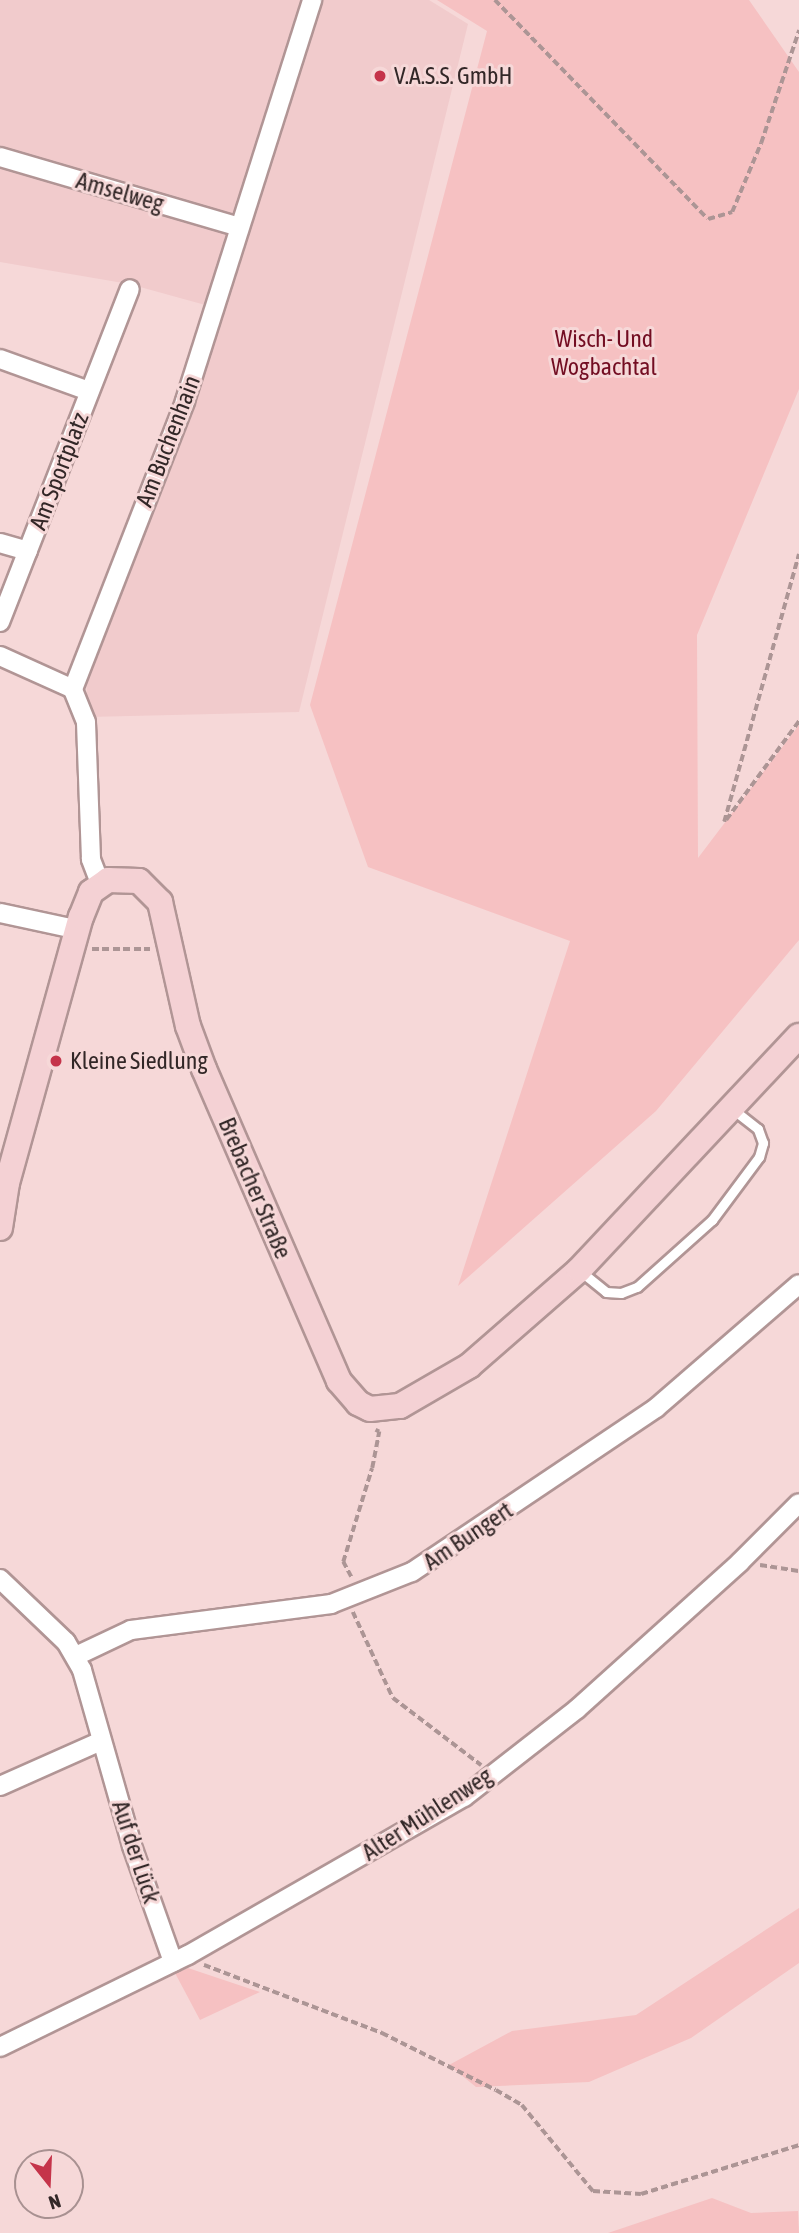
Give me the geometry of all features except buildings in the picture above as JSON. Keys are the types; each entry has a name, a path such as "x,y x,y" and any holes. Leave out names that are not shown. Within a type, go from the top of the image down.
{"street":[{"name":"Am Buchenhain","path":"74,689 186,401 312,0"},
{"name":"Amselweg","path":"0,157 239,227"},
{"name":"Am Sportplatz","path":"0,622 130,289"},
{"name":"Am Sportplatz","path":"0,359 89,391"},
{"name":"Am Sportplatz","path":"0,542 28,551"},
{"path":"0,656 74,689 86,722 91,859 100,883 86,903 75,940 10,1169 0,1228"},
{"name":"Brebacher Straße","path":"100,883 139,881 150,892 166,917 191,1037 339,1381 358,1403 370,1409"},
{"path":"0,914 75,940"},
{"path":"370,1409 400,1406 469,1366 579,1270 734,1110 799,1036"},
{"name":"Am Bungert","path":"76,1656 131,1630 354,1598 448,1551 656,1408 799,1284"},
{"name":"Alter Mühlenweg","path":"0,2047 180,1959 429,1819 577,1709 740,1562 799,1503"},
{"name":"Auf der Lück","path":"0,1579 76,1656 101,1741 180,1959"},
{"path":"0,1786 101,1741"}],"lane":[{"path":"579,1270 606,1292 621,1293 637,1287 712,1220 759,1157 763,1143 758,1129 734,1110"}],"path":[{"path":"495,0 708,219 732,212 761,143 799,30"},
{"path":"799,554 724,822 799,721"},
{"path":"75,940 172,949"},
{"path":"370,1409 367,1427 379,1432 344,1562 354,1598 393,1698 492,1774"},
{"path":"740,1562 799,1571"},
{"path":"180,1959 382,2033 496,2090 522,2105 593,2191 641,2194 799,2145"}],"shaded area":[{"path":"0,0 429,0 468,24 299,712 88,717 86,680 220,309 129,284 0,262"}],"green space":[{"name":"Wisch- Und Wogbachtal","path":"437,0 749,0 799,72 799,389 697,635 698,858 799,725 799,940 656,1111 458,1286 570,941 368,867 310,705 487,31"},
{"path":"799,1908 799,1963 691,2038 589,2082 476,2087 449,2065 512,2031 636,2015"},
{"path":"188,1968 260,1992 200,2020 175,1973"},
{"path":"712,2198 751,2213 798,2211 799,2233 608,2233"}],"place":[{"name":"V.A.S.S. GmbH","path":"380,76"},
{"name":"Kleine Siedlung","path":"56,1061"}]}
